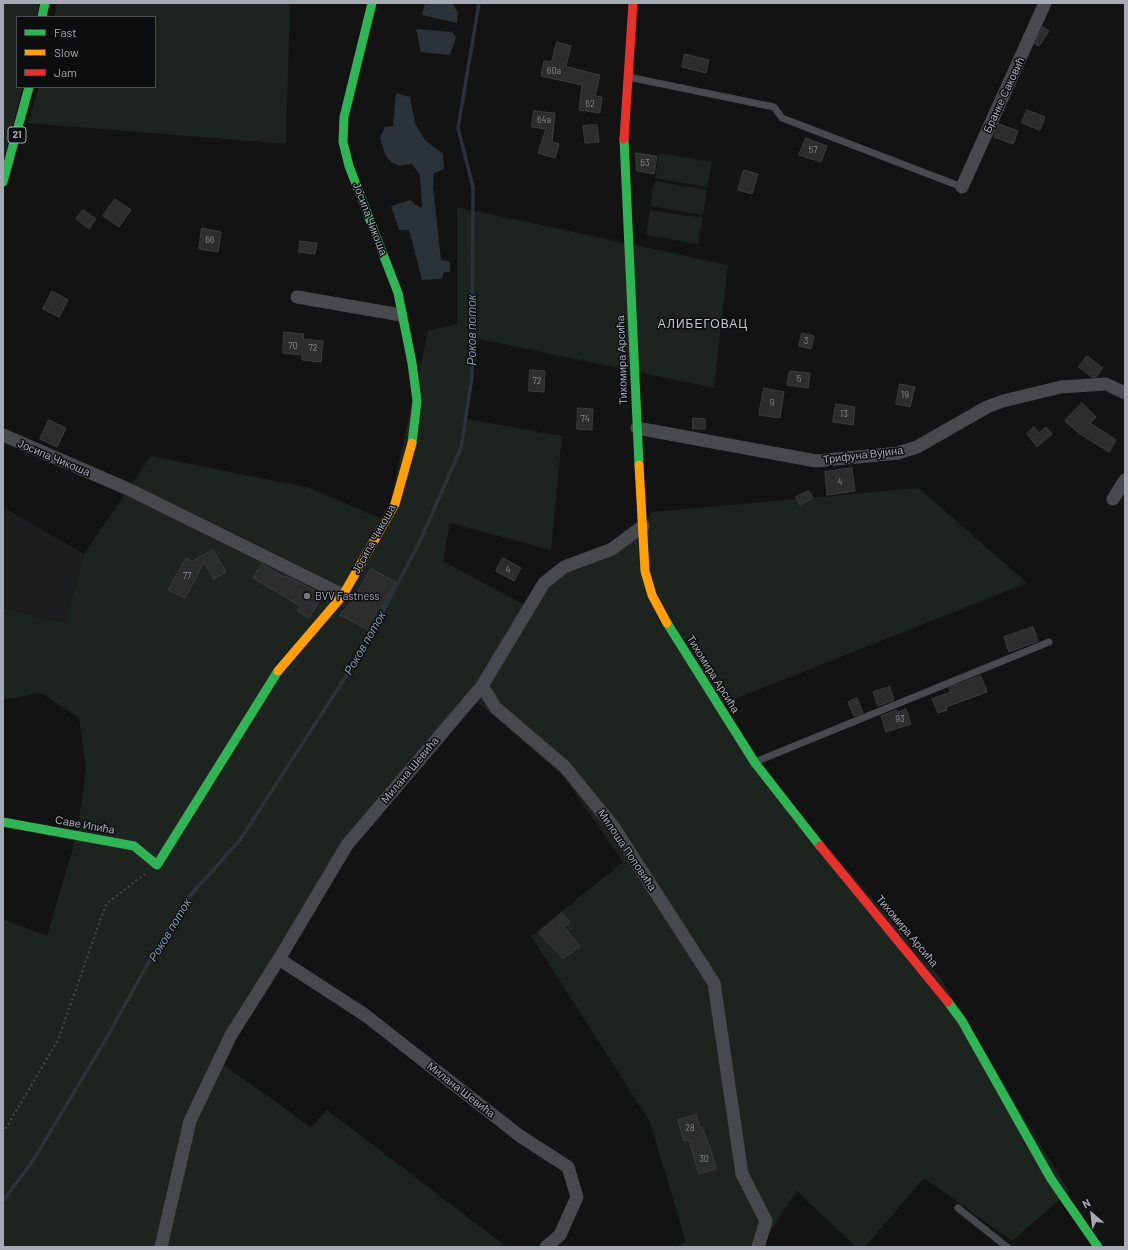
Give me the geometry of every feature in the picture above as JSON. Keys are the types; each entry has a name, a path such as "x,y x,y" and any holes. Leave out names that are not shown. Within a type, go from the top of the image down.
{"street":[{"path":"42,16 45,3"},
{"name":"Јосипа Чикоша","path":"3,435 31,449 128,489 342,595 395,504 411,448 417,401 412,363 401,315 398,293 349,166 343,142 344,117 372,3"},
{"name":"Тихомира Арсића","path":"633,3 624,132 645,571 652,595 662,615 755,762 789,808 937,986 962,1021 1051,1179 1098,1247"},
{"name":"Бранке Саковић","path":"962,187 1045,3"},
{"name":"21","path":"3,182 29,88"},
{"path":"297,297 401,315"},
{"name":"Трифуна Вујина","path":"637,428 816,461 898,452 910,449 987,407 1003,401 1061,387 1106,384 1125,393"},
{"path":"1113,499 1125,480"},
{"path":"482,686 544,583 564,567 612,549 643,526"},
{"path":"157,865 278,671 342,595"},
{"name":"Милана Шевића","path":"161,1247 190,1121 231,1035 279,960 347,845 482,686"},
{"name":"Милоша Поповића","path":"482,686 496,708 565,766 613,826 714,984 742,1174 766,1221 758,1247"},
{"name":"Саве Ипића","path":"3,822 134,846 157,865"},
{"name":"Милана Шевића","path":"279,960 365,1015 520,1136 568,1167 577,1197 560,1235 546,1247"}],"lane":[{"path":"628,77 774,107 782,118 962,187"},
{"path":"755,762 1049,642"},
{"path":"958,1208 1007,1247"}],"path":[{"path":"3,1133 58,1040 106,904 157,865"}],"shaded area":[{"path":"3,3 39,3 37,16 16,16 16,88 23,88 3,162"},
{"path":"57,3 290,3 286,144 28,123 39,88 156,88 156,16 54,16"},
{"path":"425,3 452,3 458,13 457,23 422,15"},
{"path":"416,29 452,32 456,37 450,55 421,52"},
{"path":"396,93 410,97 415,123 425,140 443,154 444,169 434,173 433,188 441,260 450,262 450,272 444,272 442,279 422,280 409,230 399,230 391,206 411,200 414,204 422,208 420,175 412,164 399,166 391,162 385,154 380,138 385,127 393,126"},
{"path":"659,153 712,162 707,187 655,178"},
{"path":"655,181 707,190 703,215 650,206"},
{"path":"457,207 728,265 714,388 479,339 466,419 562,436 551,550 450,523 443,561 526,606 556,566 639,533 652,512 919,488 1027,583 722,704 792,805 940,977 1069,1192 1012,1241 924,1178 865,1247 856,1247 797,1191 759,1247 674,1247 686,1242 650,1122 531,936 623,862 564,777 473,698 346,840 214,1058 311,1127 327,1110 507,1247 3,1247 3,919 47,936 77,834 86,769 79,718 41,693 3,700 3,608 65,623 84,554 151,456 310,488 386,521 428,331 457,324"},
{"path":"650,210 703,218 698,244 646,235"},
{"path":"3,507 84,554 65,623 3,608"}],"building":[{"path":"1043,27 1049,31 1039,46 1035,44"},
{"path":"557,42 571,46 567,67 600,75 595,96 602,97 600,113 579,110 582,85 541,76 544,61 551,62"},
{"path":"685,54 709,60 706,73 682,67"},
{"path":"1027,110 1045,117 1040,130 1022,123"},
{"path":"534,111 555,113 552,142 559,144 555,158 538,153 546,129 532,127"},
{"path":"999,124 1018,131 1013,144 994,137"},
{"path":"597,125 599,142 585,143 583,126"},
{"path":"806,138 827,146 821,162 799,155"},
{"path":"636,153 657,156 654,174 637,171"},
{"path":"744,170 758,174 752,194 738,190"},
{"path":"115,199 131,210 119,227 103,216"},
{"path":"83,210 96,219 89,229 76,219"},
{"path":"202,228 221,232 218,252 199,249"},
{"path":"300,241 317,243 315,254 299,252"},
{"path":"52,291 68,300 59,317 43,309"},
{"path":"284,332 304,334 303,339 323,341 321,362 302,360 302,355 283,353"},
{"path":"802,333 814,336 811,349 799,346"},
{"path":"1087,356 1103,368 1096,377 1092,377 1079,367"},
{"path":"530,370 545,371 544,392 529,391"},
{"path":"790,371 810,373 808,388 787,385"},
{"path":"900,384 915,387 910,407 896,404"},
{"path":"764,388 784,392 780,418 759,415"},
{"path":"1082,403 1096,417 1090,423 1116,440 1109,452 1080,434 1065,421"},
{"path":"836,404 855,407 853,425 833,422"},
{"path":"578,408 593,409 592,430 577,429"},
{"path":"693,418 705,419 705,429 693,429"},
{"path":"49,420 66,428 57,447 40,439"},
{"path":"1034,427 1039,433 1046,427 1052,434 1037,447 1027,434"},
{"path":"852,468 855,491 827,495 825,472"},
{"path":"809,491 813,498 800,505 796,497"},
{"path":"213,550 226,572 214,579 204,562 185,598 168,590 186,558 192,561"},
{"path":"503,558 521,568 514,581 496,571"},
{"path":"262,564 285,578 286,576 323,595 309,618 297,611 300,606 253,578"},
{"path":"371,569 396,582 370,631 340,615 353,600"},
{"path":"1033,627 1038,641 1009,652 1004,637"},
{"path":"981,676 987,692 946,707 947,710 938,713 932,699 951,692 949,688"},
{"path":"890,687 894,700 878,706 873,692"},
{"path":"857,698 863,713 854,716 848,702"},
{"path":"906,709 911,724 886,732 881,716 897,710 898,712"},
{"path":"562,913 570,922 564,927 580,946 563,959 539,933"},
{"path":"696,1115 700,1128 702,1127 709,1144 716,1169 699,1174 689,1140 684,1141 678,1120"}],"waterway":[{"name":"Роков поток","path":"3,1201 32,1162 106,1039 156,949 187,899 240,840 363,650 420,541 461,448 472,377 473,187 458,128 479,3"}],"traffic: fast":[{"path":"42,16 45,3"},
{"path":"372,3 344,117 343,142 349,166 398,293 412,363 417,401 412,443"},
{"path":"3,182 29,88"},
{"path":"624,139 639,465"},
{"path":"667,623 755,763 820,846"},
{"path":"3,822 134,846 157,865 278,671"},
{"path":"948,1002 962,1021 1051,1179 1098,1247"}],"traffic: slow":[{"path":"278,671 343,595 395,504 412,443"},
{"path":"639,465 645,571 652,595 667,623"}],"traffic: jam":[{"path":"624,139 633,3"},
{"path":"820,846 948,1002"}],"place":[{"name":"BVV Fastness","path":"307,596"}],"district":[{"name":"АЛИБЕГОВАЦ","path":"703,324"}]}
